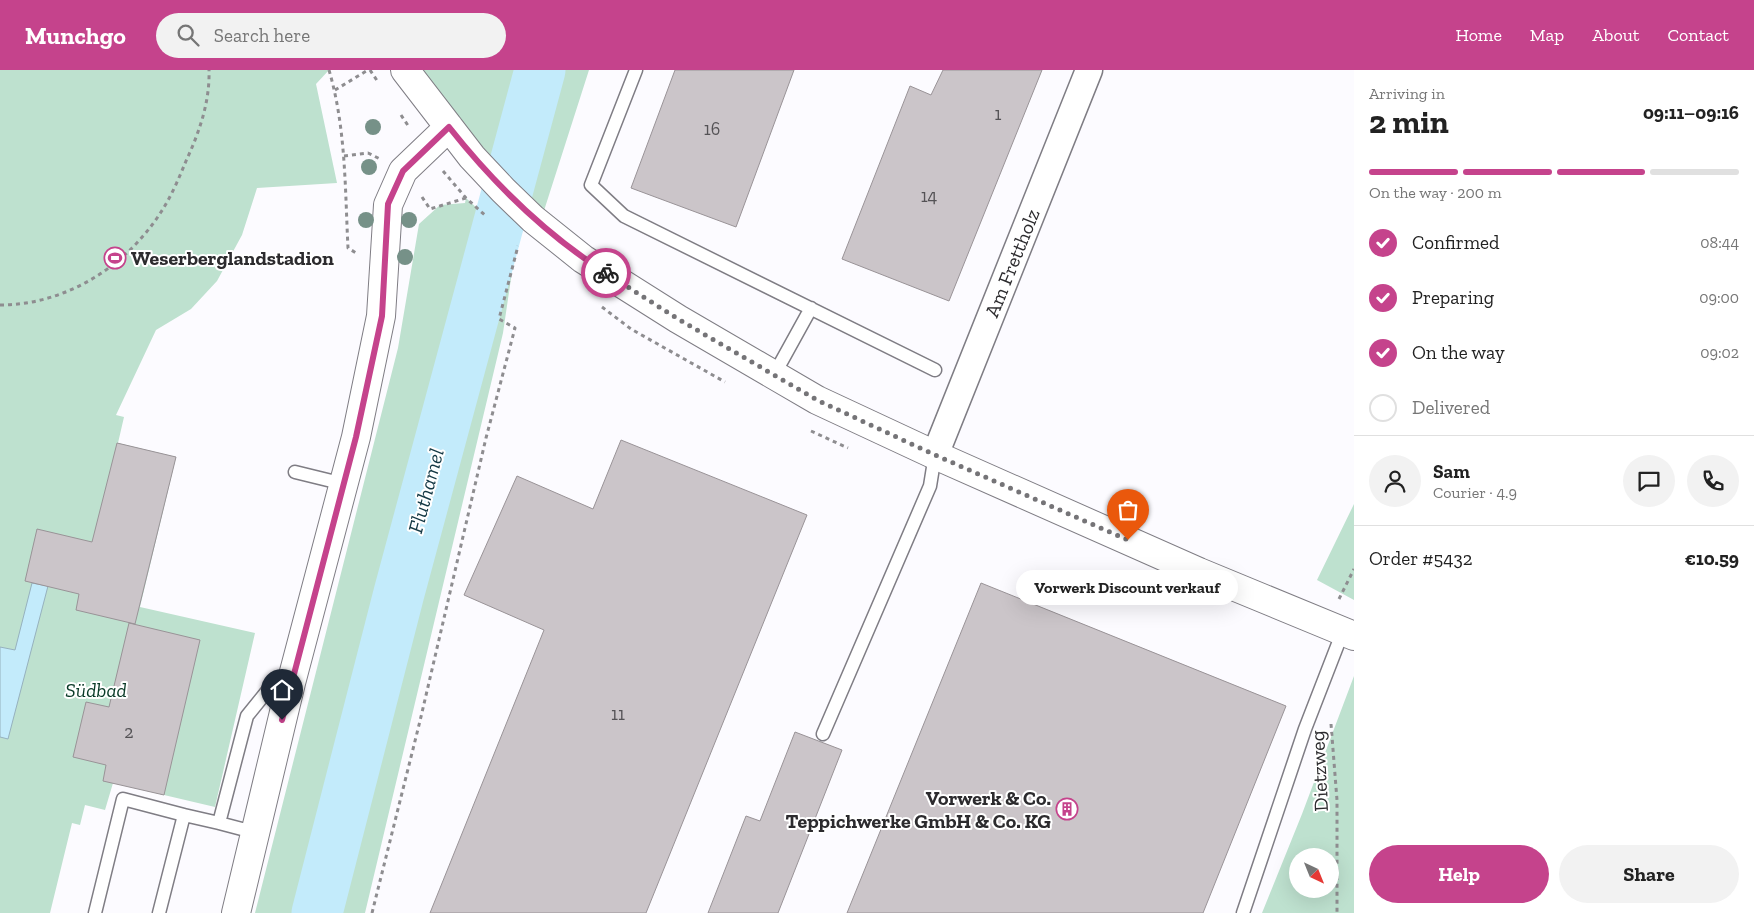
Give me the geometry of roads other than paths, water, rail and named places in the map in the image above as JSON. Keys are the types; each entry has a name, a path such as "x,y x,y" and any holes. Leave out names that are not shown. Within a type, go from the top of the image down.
{"main road":[{"path":"405,70 472,157 533,219 583,259 678,319 817,400 935,455 1199,572 1348,633"},
{"path":"236,913 257,832 291,683 356,437 382,316 388,204 403,171 449,127"}],"street":[{"name":"Am Frettholz","path":"935,455 1089,70"}],"lane":[{"path":"636,70 591,184 624,216 935,370"},
{"path":"774,375 811,308"},
{"path":"823,734 930,486 935,455"},
{"path":"295,472 344,484"},
{"path":"1243,913 1305,729 1348,633"},
{"path":"219,823 247,716 268,690 291,683"},
{"path":"95,913 123,799 257,832"},
{"path":"159,913 184,815"}],"water":[{"path":"32,583 48,586 8,739 0,737 0,647 15,650"}],"waterway":[{"name":"Fluthamel","path":"317,913 399,593 540,70"}],"place":[{"name":"Weserberglandstadion","path":"115,258"},
{"name":"Vorwerk Discount verkauf","path":"1128,540"},
{"name":"Vorwerk & Co. Teppichwerke GmbH & Co. KG","path":"1067,809"}],"park label":[{"name":"Südbad","path":"96,690"}]}
